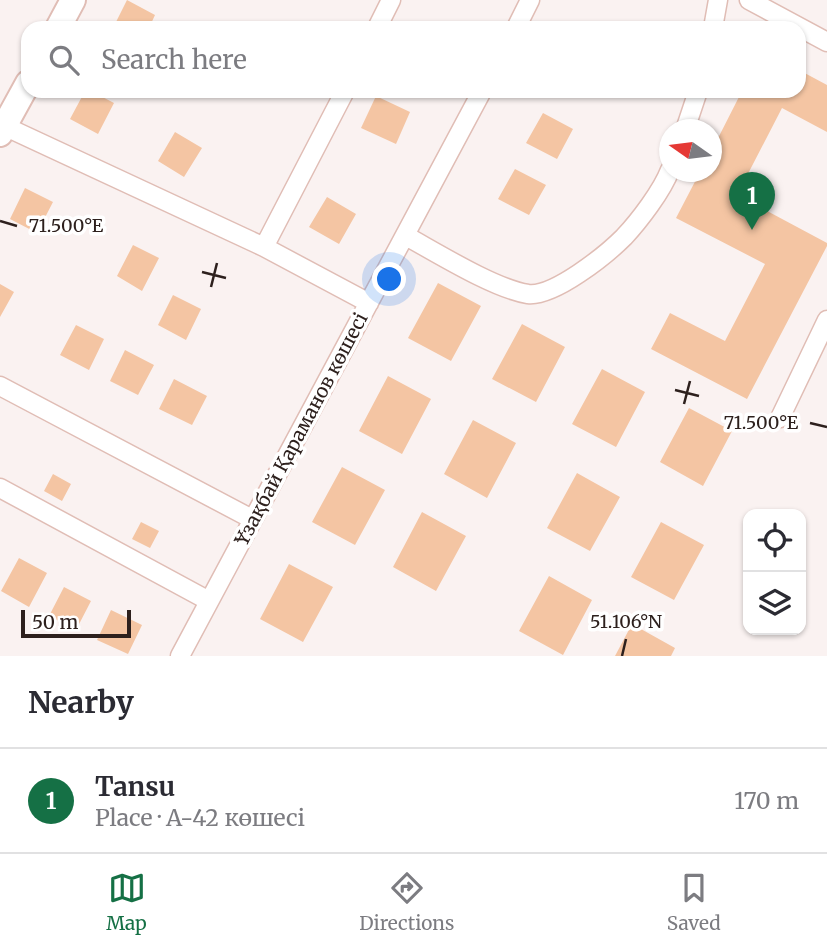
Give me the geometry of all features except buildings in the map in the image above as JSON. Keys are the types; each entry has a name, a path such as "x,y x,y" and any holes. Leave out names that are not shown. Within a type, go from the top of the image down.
{"street":[{"path":"62,21 73,0"},
{"path":"380,21 391,0"},
{"path":"520,21 530,0"},
{"path":"714,21 718,0"},
{"path":"749,0 788,21"},
{"path":"806,31 827,42"},
{"path":"21,96 2,130 264,247 369,303"},
{"path":"264,247 341,98"},
{"name":"Ұзақбай Қараманов көшесі","path":"180,656 478,98"},
{"path":"689,119 696,98"},
{"path":"406,236 493,281 530,294 554,289 572,279 624,237 664,182"},
{"path":"780,418 827,320"},
{"path":"0,386 252,519"},
{"path":"0,488 209,601"}],"place":[{"name":"Tansu","path":"752,230"}]}
